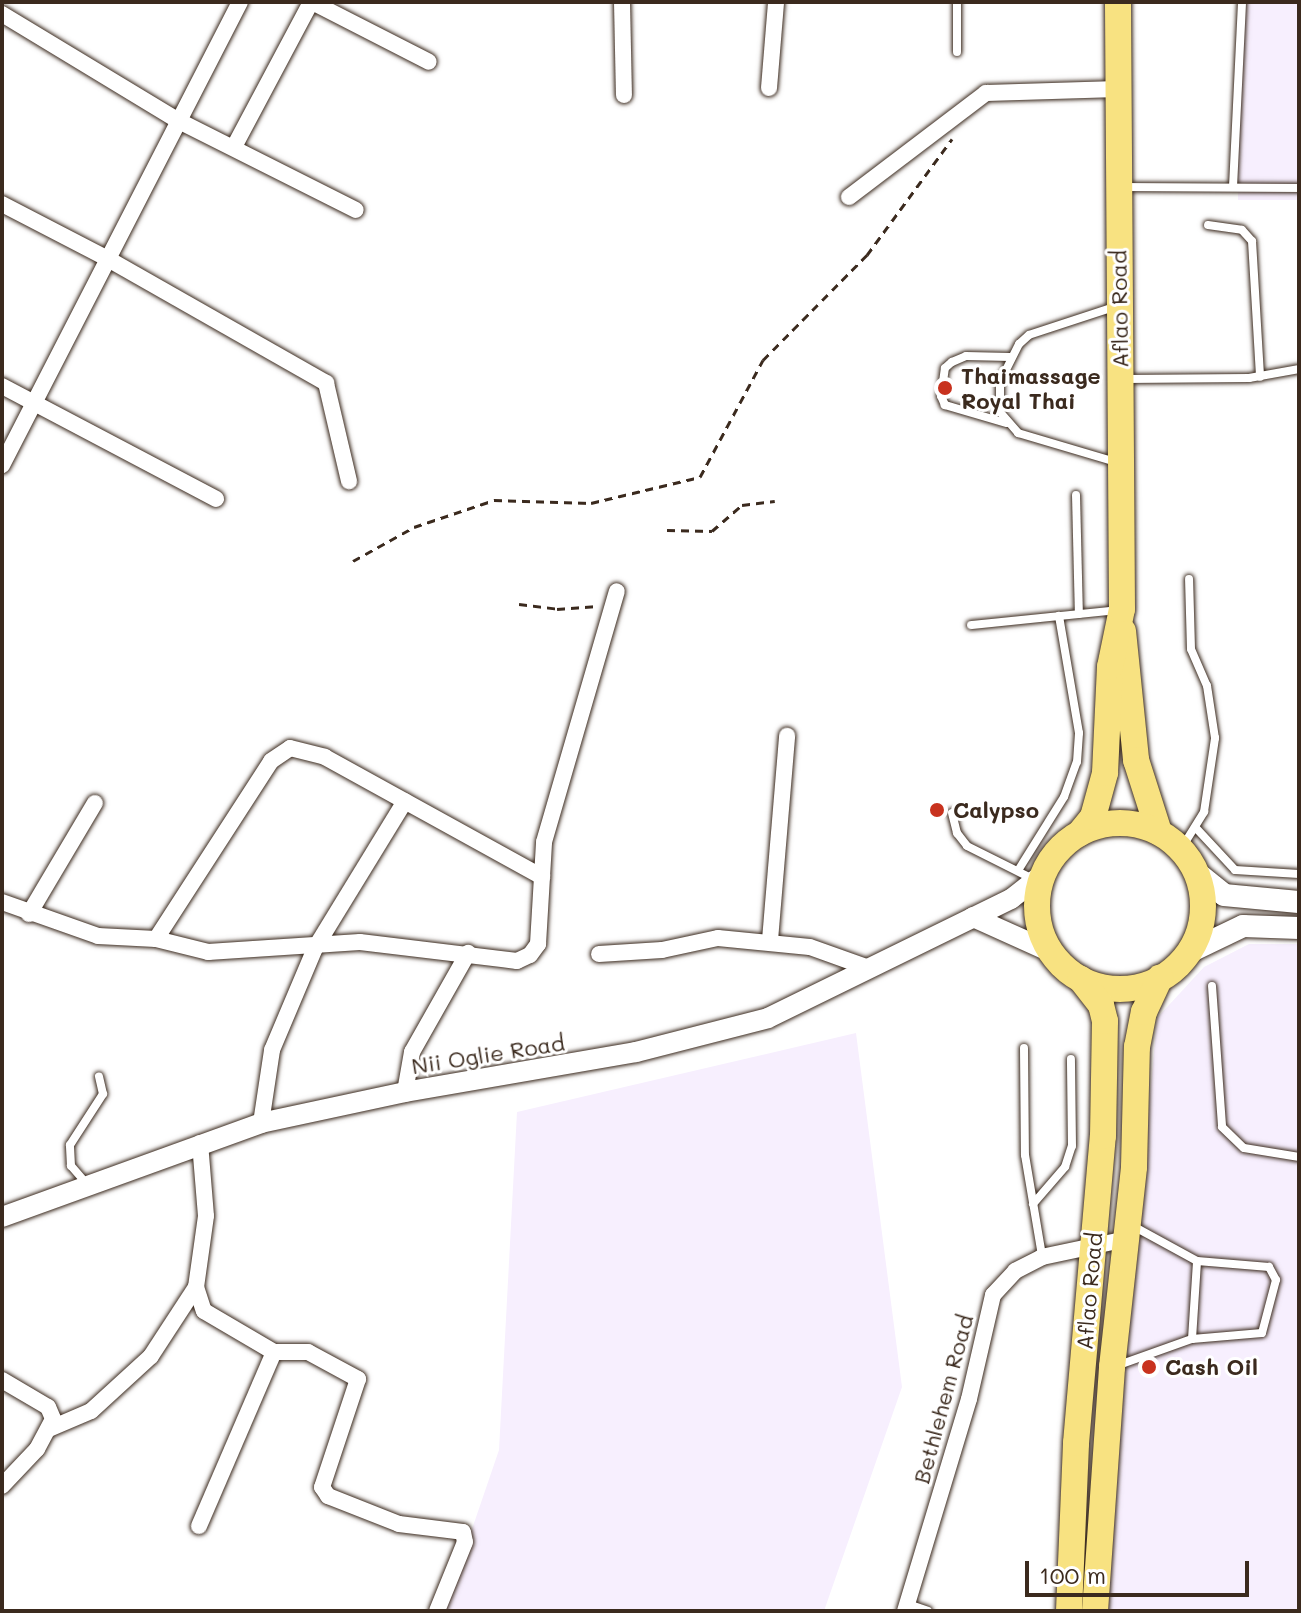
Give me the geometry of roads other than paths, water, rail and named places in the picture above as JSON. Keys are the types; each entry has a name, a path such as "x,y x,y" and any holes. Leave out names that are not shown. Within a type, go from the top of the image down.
{"highway":[{"name":"Aflao Road","path":"1118,2 1121,612 1136,760 1159,832"},
{"name":"Aflao Road","path":"1080,833 1093,817 1105,773 1110,667 1121,612"},
{"path":"1120,823 1189,839 1203,912 1189,952 1160,978 1120,989 1081,979 1051,952 1037,913 1033,874 1059,850 1080,833 1120,823"},
{"name":"Aflao Road","path":"1095,1611 1112,1367 1128,1232 1137,1047 1144,1012 1160,978"},
{"name":"Aflao Road","path":"1069,1611 1076,1443 1093,1250 1105,1021 1101,1005 1081,979"}],"main road":[{"path":"1196,872 1216,890 1238,899 1299,902"},
{"path":"1189,952 1243,926 1299,928"}],"street":[{"path":"2,465 240,2"},
{"path":"235,145 312,2 429,62"},
{"path":"622,2 624,95"},
{"path":"769,88 776,2"},
{"path":"2,14 177,120 235,145 356,210"},
{"path":"849,197 986,93 1118,89"},
{"path":"2,204 108,259 326,383 349,481"},
{"path":"2,386 216,499"},
{"path":"2,902 98,936 156,939 208,952 315,948 360,942 517,961 530,955 538,944 544,842 615,597"},
{"path":"770,940 787,736"},
{"path":"156,939 271,761 290,748 325,757 542,877"},
{"path":"261,1123 274,1042 315,948 405,801"},
{"path":"29,914 95,803"},
{"name":"Nii Oglie Road","path":"2,1217 261,1123 405,1092 636,1052 768,1018 866,967 973,917 1033,874"},
{"path":"973,917 1051,952"},
{"path":"599,954 662,950 718,938 770,940 810,947 866,967"},
{"path":"405,1092 412,1052 468,953"},
{"path":"49,1429 91,1411 151,1356 196,1287 206,1216 200,1143"},
{"name":"Bethlehem Road","path":"906,1607 969,1399 993,1295 1015,1271 1042,1257 1093,1250 1128,1232"},
{"path":"196,1287 204,1311 274,1352 308,1352 358,1379 360,1386 322,1478 328,1496 399,1524 463,1532 465,1542 437,1611"},
{"path":"199,1526 274,1352"},
{"path":"2,1380 48,1407 53,1419 49,1429 2,1486"}],"lane":[{"path":"957,2 957,52"},
{"path":"1233,187 1242,2"},
{"path":"1118,187 1299,188"},
{"path":"1208,225 1242,230 1252,241 1260,377"},
{"path":"1119,305 1029,335 1010,357 1000,382 1000,412 1006,423 1018,433 1121,464"},
{"path":"1006,423 945,405 941,396 945,368 952,362 966,356 1010,357"},
{"path":"1120,379 1260,377 1299,369"},
{"path":"1076,495 1079,614"},
{"path":"1189,579 1191,649 1207,686 1215,738 1204,812 1189,839 1235,870 1299,874"},
{"path":"971,625 1121,612"},
{"path":"952,813 957,833 967,846 1033,874 1077,762 1079,733 1059,616"},
{"path":"1212,986 1222,1127 1244,1148 1299,1157"},
{"path":"1024,1048 1025,1155 1042,1257"},
{"path":"1033,1204 1065,1167 1072,1146 1071,1059"},
{"path":"87,1184 71,1166 70,1145 103,1094 99,1076"},
{"path":"1112,1367 1192,1339 1262,1333 1276,1280 1269,1267 1197,1261 1128,1232"},
{"path":"1192,1339 1197,1261"},
{"path":"906,1607 928,1611"}],"place":[{"name":"Thaimassage Royal Thai","path":"945,388"},
{"name":"Calypso","path":"937,810"},
{"name":"Cash Oil","path":"1149,1367"}]}
